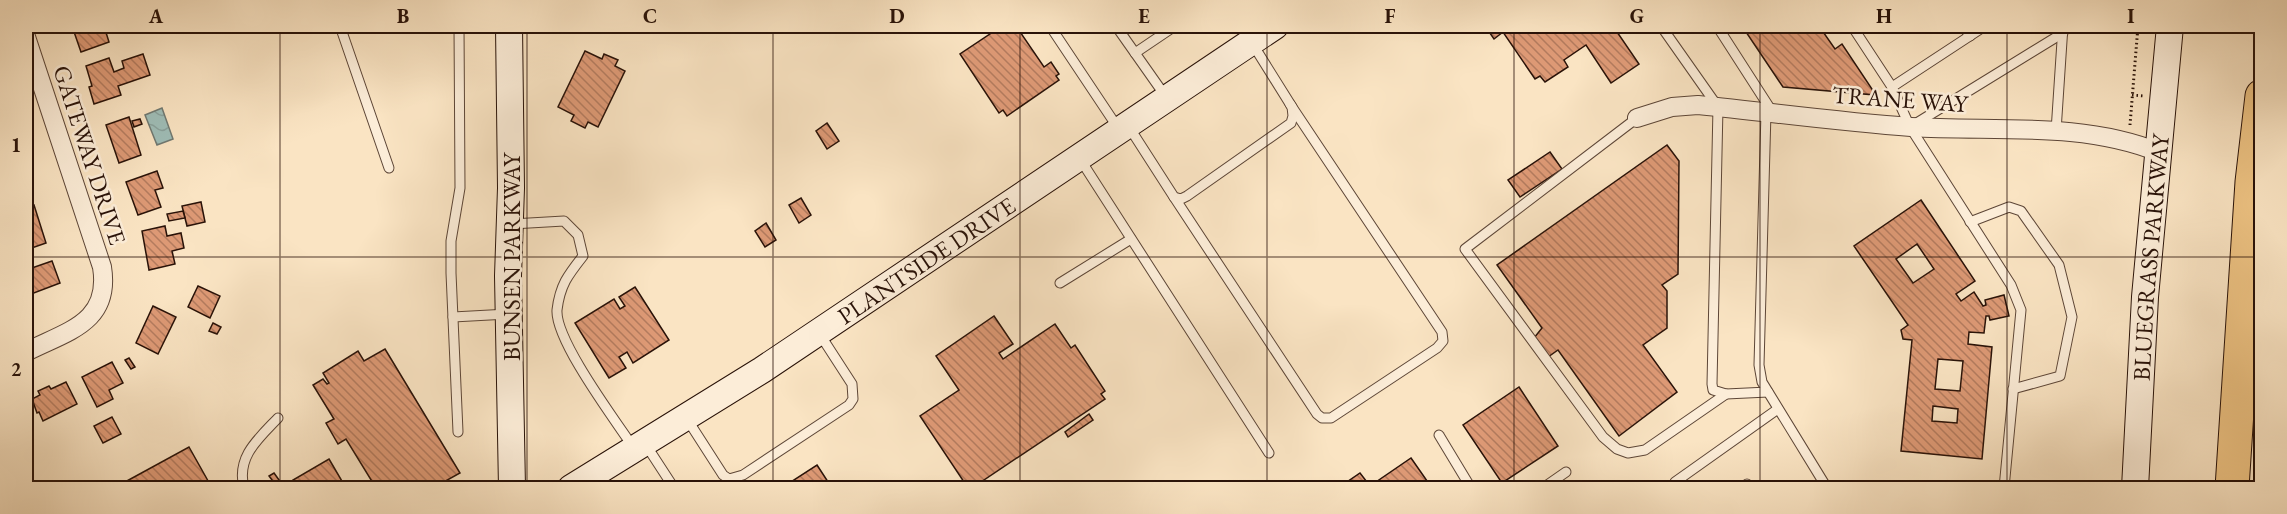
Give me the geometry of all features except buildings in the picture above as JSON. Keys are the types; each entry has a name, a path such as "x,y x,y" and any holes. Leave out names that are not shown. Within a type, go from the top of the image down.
{"highway":[{"path":"2232,489 2252,194 2262,96"}],"street":[{"name":"BUNSEN PARKWAY","path":"509,26 509,314 512,489"},
{"name":"PLANTSIDE DRIVE","path":"571,489 819,332 1275,26"},
{"name":"BLUEGRASS PARKWAY","path":"2135,489 2145,297 2170,26"},
{"name":"GATEWAY DRIVE","path":"26,37 102,267 105,290 101,303 88,319 26,352"},
{"name":"TRANE WAY","path":"1637,118 1672,107 1698,105 1911,127 2056,130 2132,141 2158,152"}],"lane":[{"path":"340,26 389,168"},
{"path":"458,432 451,241 460,188 459,26"},
{"path":"1050,26 1174,197 1317,414 1322,418 1331,418 1437,348 1443,341 1442,332 1290,105 1251,41"},
{"path":"1116,26 1167,98"},
{"path":"1135,53 1175,26"},
{"path":"1661,26 1718,107 1713,390 1726,394 1768,392"},
{"path":"1717,26 1770,112 1759,364 1762,382 1827,489"},
{"path":"1852,26 1892,87 1911,127 2012,285 2021,310 2004,489"},
{"path":"1963,26 1970,36"},
{"path":"1892,87 1985,26"},
{"path":"1911,127 2063,29"},
{"path":"2056,130 2063,29"},
{"path":"1174,197 1180,199 1187,196 1291,123 1293,116 1290,105"},
{"path":"1637,118 1465,249 1603,437 1617,449 1628,453 1645,450 1726,394"},
{"path":"1078,157 1269,453"},
{"path":"1970,222 2009,207 2021,211 2059,265 2064,280 2072,317 2060,376 2013,388"},
{"path":"510,225 564,221 578,235 583,256 564,279 557,312 570,353 674,489"},
{"path":"1060,284 1131,239"},
{"path":"453,317 509,314"},
{"path":"686,417 723,475 729,479 743,475 849,405 853,399 852,384 819,332"},
{"path":"1676,482 1778,409"},
{"path":"244,489 242,465 250,447 278,418"},
{"path":"1439,435 1471,489"},
{"path":"1544,489 1566,472"}],"path":[{"path":"2132,141 2129,119 2138,26"},
{"path":"2132,95 2147,97"}],"water":[{"path":"162,108 173,139 157,145 145,115"}]}
